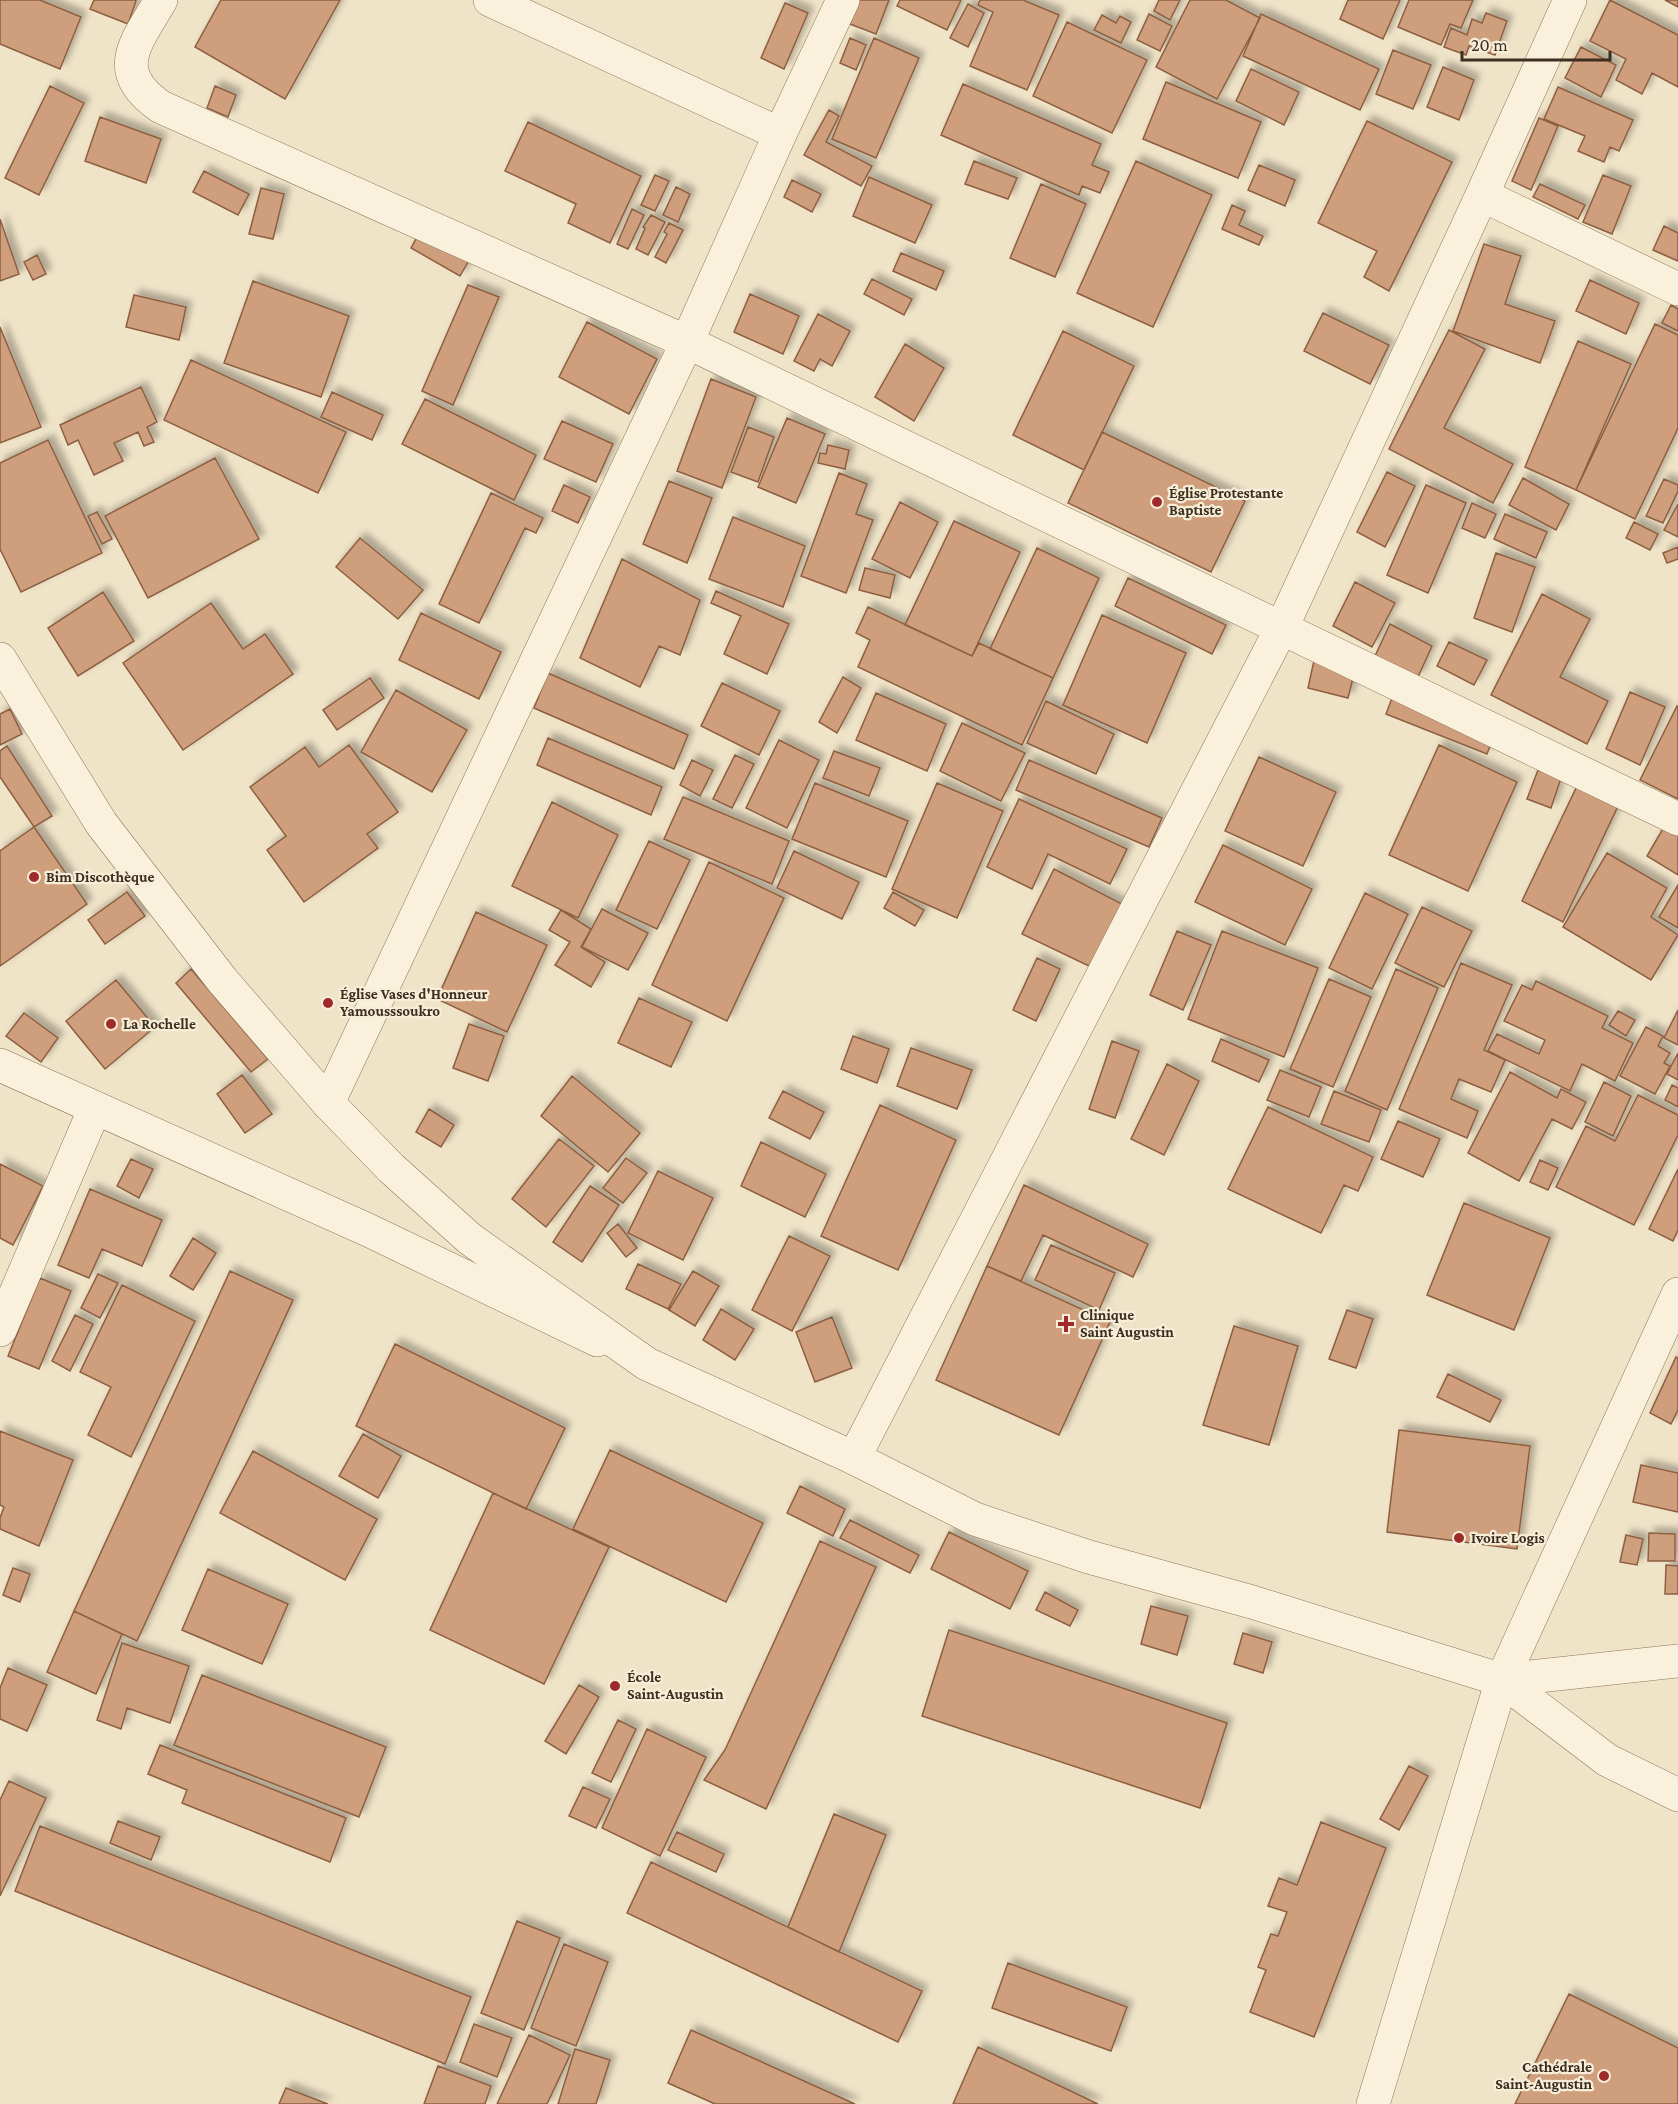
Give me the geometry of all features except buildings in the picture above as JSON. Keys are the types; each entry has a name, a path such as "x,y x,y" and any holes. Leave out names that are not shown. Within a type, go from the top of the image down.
{"street":[{"path":"161,0 134,47 130,61 135,80 145,96 161,107 687,342 1678,819"},
{"path":"490,0 780,134"},
{"path":"328,1103 687,342 843,0"},
{"path":"854,1458 1282,627 1570,0"},
{"path":"1482,195 1678,289"},
{"path":"0,658 101,823 222,980 328,1103 391,1168 470,1239 647,1364"},
{"path":"0,1065 368,1230 647,1364 854,1458 975,1519 1089,1557 1251,1602 1502,1680 1607,1760 1678,1795"},
{"path":"0,1330 95,1108"},
{"path":"1373,2104 1502,1680 1678,1294"},
{"path":"1502,1680 1678,1661"}],"place":[{"name":"Église Protestante Baptiste","path":"1157,502"},
{"name":"Bim Discothèque","path":"34,877"},
{"name":"Église Vases d'Honneur Yamousssoukro","path":"328,1003"},
{"name":"La Rochelle","path":"111,1024"},
{"name":"Clinique Saint Augustin","path":"1066,1324"},
{"name":"Ivoire Logis","path":"1459,1538"},
{"name":"École Saint-Augustin","path":"615,1686"},
{"name":"Cathédrale Saint-Augustin","path":"1604,2076"}]}
